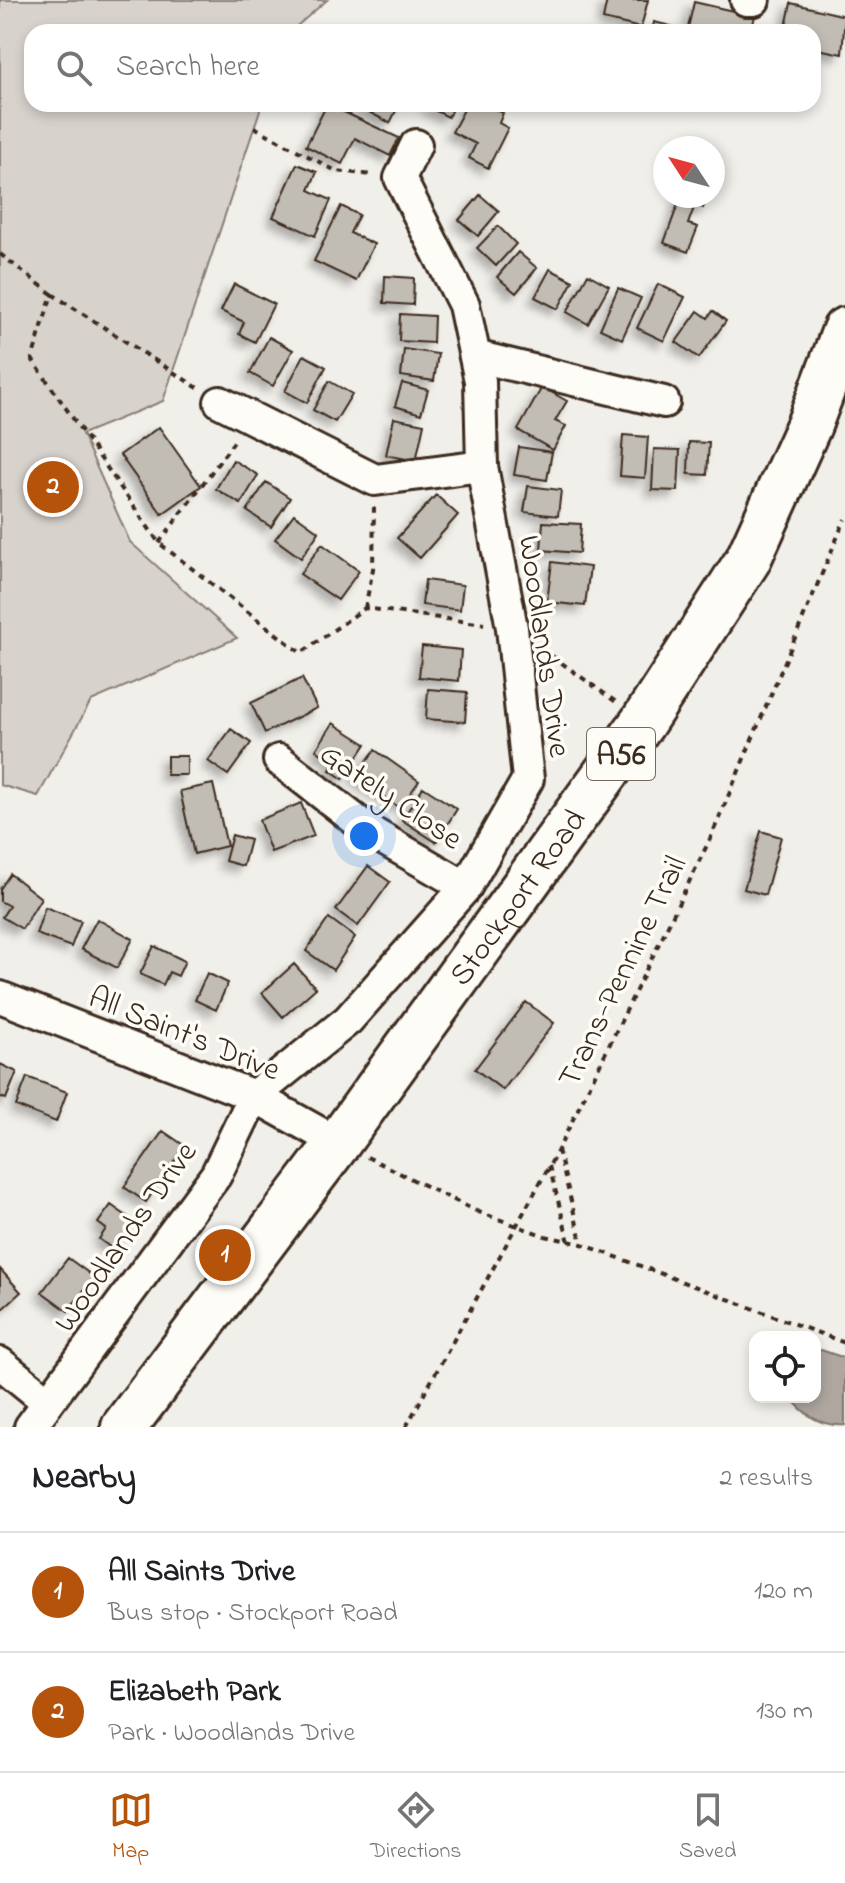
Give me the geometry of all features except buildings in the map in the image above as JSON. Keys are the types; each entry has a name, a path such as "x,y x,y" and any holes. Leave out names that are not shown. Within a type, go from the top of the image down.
{"main road":[{"name":"Stockport Road","path":"124,1427 338,1143 643,722 748,560 809,425 845,330"}],"street":[{"path":"746,0 754,0"},
{"path":"400,178 416,145"},
{"name":"Woodlands Drive","path":"30,1427 216,1175 254,1096 348,1020 466,887 528,779 512,628 482,466 480,381 475,356 464,305 400,178"},
{"path":"475,356 664,402"},
{"path":"220,402 375,480 482,466"},
{"name":"Gately Close","path":"279,760 371,832 466,887"},
{"name":"All Saint's Drive","path":"0,997 254,1096 338,1143"},
{"path":"0,1363 48,1402"}],"path":[{"path":"254,127 336,171 400,178"},
{"path":"0,254 52,294 220,402"},
{"path":"52,294 32,359 159,543 301,653 365,608 512,628 643,722"},
{"path":"159,543 253,417"},
{"path":"365,608 373,569 375,480"},
{"name":"Trans-Pennine Trail","path":"406,1427 558,1150 711,837 845,519"},
{"path":"338,1143 476,1211 545,1236 582,1244 845,1343"},
{"path":"558,1150 582,1244"},
{"path":"549,1166 569,1242"}],"shaded area":[{"path":"0,0 327,0 299,24 24,24 24,112 259,112 163,401 82,434 130,542 237,638 91,701 38,796 0,785"},
{"path":"821,1350 845,1358 845,1425 828,1424 796,1403 821,1403"}],"place":[{"name":"Elizabeth Park","path":"53,487"},
{"name":"All Saints Drive","path":"225,1255"}]}
